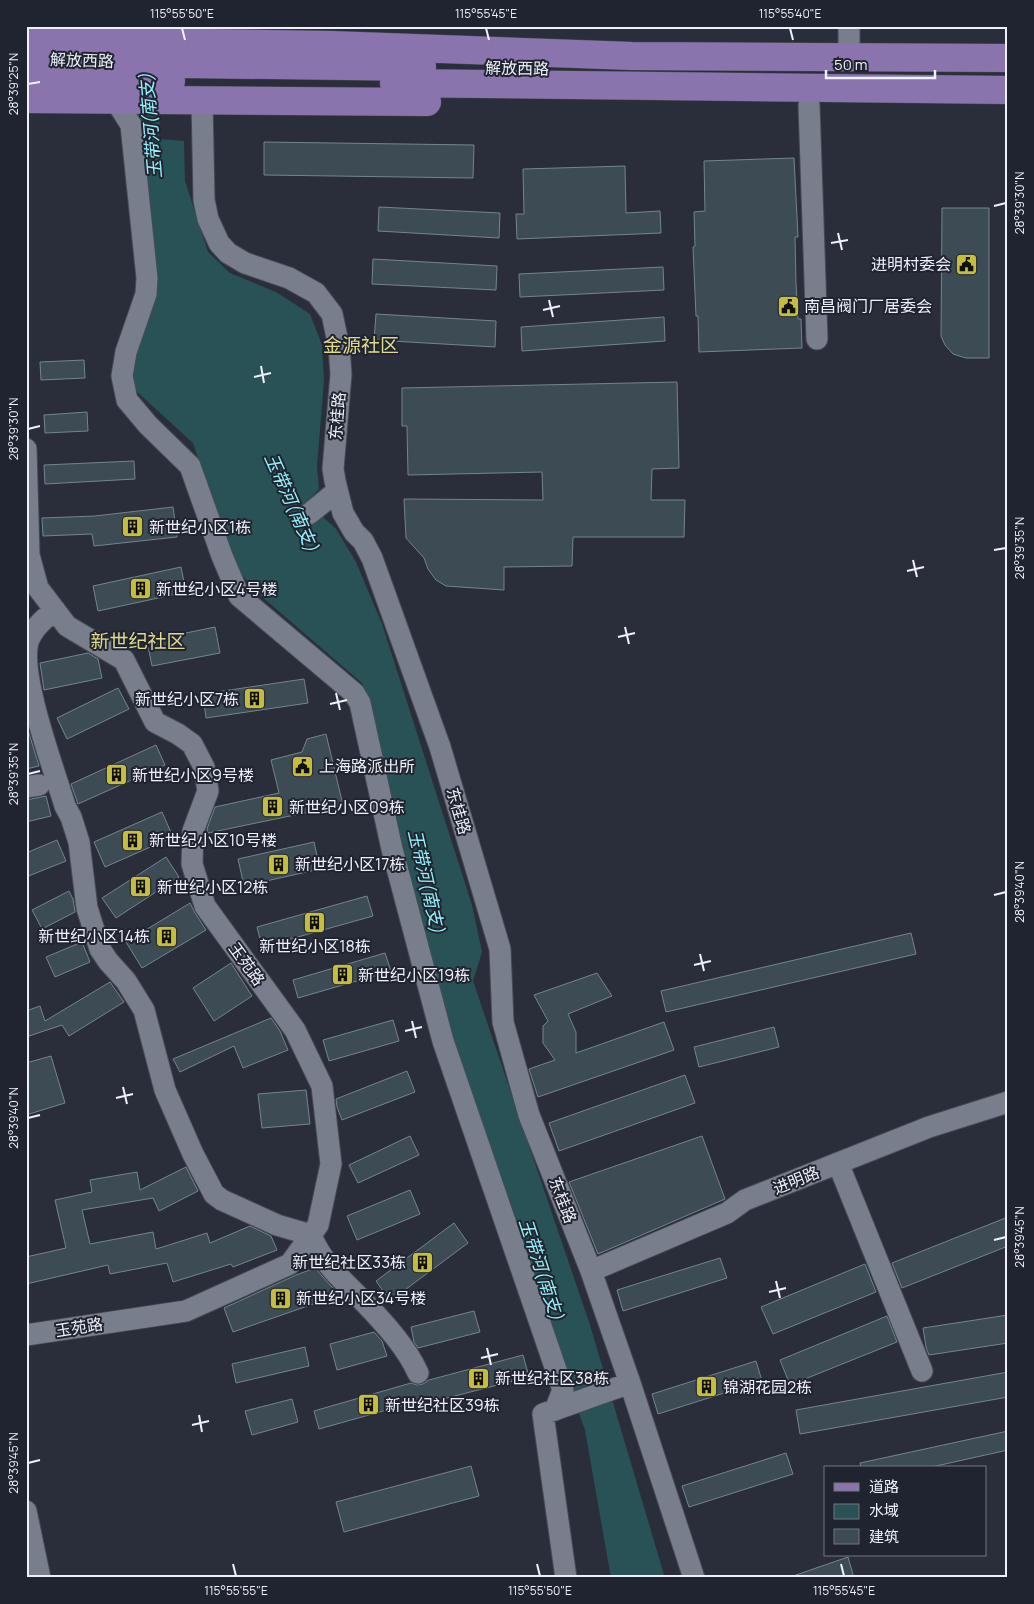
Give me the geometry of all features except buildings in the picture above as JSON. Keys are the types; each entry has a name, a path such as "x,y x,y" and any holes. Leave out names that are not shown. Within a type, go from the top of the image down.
{"main road":[{"path":"26,36 91,62 187,69 809,105 1008,107"},
{"path":"26,99 91,62 187,69 331,45 632,56 1008,58"},
{"name":"解放西路","path":"26,58 91,62"},
{"name":"解放西路","path":"26,78 91,62"},
{"name":"解放西路","path":"187,69 1008,74"},
{"name":"解放西路","path":"187,69 1008,90"}],"street":[{"path":"849,26 849,57"},
{"path":"91,62 131,125 148,278 146,294 126,352 122,376 127,400 148,425 190,466 222,556 237,572 239,596 354,693 360,703 392,849 443,1041 563,1390 555,1410"},
{"name":"东桂路","path":"187,69 204,200 208,219 216,238 228,253 245,263 289,278 316,293 332,314 339,347 341,374 333,469 340,502 354,532 363,540 372,558 440,747 500,949 503,1022 530,1114 591,1271 625,1385 694,1578"},
{"path":"809,105 817,339"},
{"name":"玉苑路","path":"26,449 29,563 38,588 67,626 124,660 155,722 192,744 204,767 208,780 208,791 193,831 192,864 205,906 295,1030 322,1086 331,1164 318,1225 290,1264 186,1311 26,1335"},
{"path":"309,514 337,490"},
{"path":"55,610 36,626 28,642 27,664 32,698 65,806 71,817 79,842 86,908 100,949 108,962 126,981 144,1010 164,1090 193,1154 214,1194 222,1200 277,1225 311,1235 318,1252 405,1349 418,1374"},
{"name":"进明路","path":"591,1271 727,1213 745,1200 929,1127 1008,1102"},
{"path":"838,1163 922,1371"},
{"path":"566,1578 543,1414 625,1385"},
{"path":"26,1511 40,1578"}],"water":[{"name":"玉带河(南支)","path":"135,26 158,26 168,33 158,139 184,141 185,181 208,252 230,273 276,292 310,314 322,345 324,381 317,466 319,489 307,502 336,529 356,562 382,624 472,905 482,952 473,981 590,1325 665,1578 611,1578 585,1430 458,1080 362,683 260,595 233,565 193,443 134,389 133,350 158,279 138,132"}],"place":[{"name":"进明村委会","path":"967,264"},
{"name":"南昌阀门厂居委会","path":"788,306"},
{"name":"新世纪小区1栋","path":"133,527"},
{"name":"新世纪小区4号楼","path":"140,589"},
{"name":"新世纪小区7栋","path":"255,699"},
{"name":"上海路派出所","path":"303,766"},
{"name":"新世纪小区9号楼","path":"116,775"},
{"name":"新世纪小区09栋","path":"273,807"},
{"name":"新世纪小区10号楼","path":"133,840"},
{"name":"新世纪小区17栋","path":"279,864"},
{"name":"新世纪小区12栋","path":"141,887"},
{"name":"新世纪小区18栋","path":"315,922"},
{"name":"新世纪小区14栋","path":"166,936"},
{"name":"新世纪小区19栋","path":"342,975"},
{"name":"新世纪社区33栋","path":"422,1262"},
{"name":"新世纪小区34号楼","path":"280,1298"},
{"name":"新世纪社区38栋","path":"479,1378"},
{"name":"锦湖花园2栋","path":"707,1387"},
{"name":"新世纪社区39栋","path":"369,1405"}],"district":[{"name":"金源社区","path":"361,345"},
{"name":"新世纪社区","path":"138,641"}]}
